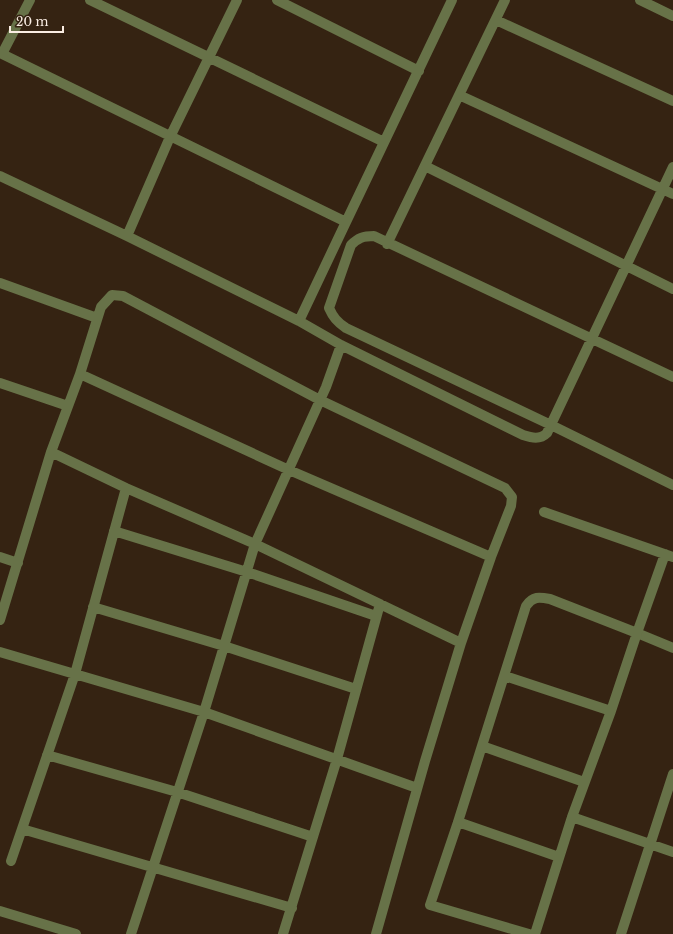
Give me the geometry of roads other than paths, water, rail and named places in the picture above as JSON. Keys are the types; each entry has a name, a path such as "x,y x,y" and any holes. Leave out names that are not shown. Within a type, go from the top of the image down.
{"street":[{"path":"30,0 1,54 346,222"},
{"path":"90,0 384,142"},
{"path":"127,236 170,137 237,0"},
{"path":"277,0 419,70"},
{"path":"299,321 452,0"},
{"path":"387,244 505,0"},
{"path":"640,0 673,16"},
{"path":"496,20 673,101"},
{"path":"459,94 673,194"},
{"path":"425,166 673,289"},
{"path":"0,176 127,236 299,321 341,345 523,435 534,438 544,436 551,425 673,167"},
{"path":"673,377 387,244 374,236 364,236 357,239 351,245 329,308 332,316 338,323 346,328 551,425 673,485"},
{"path":"0,283 97,318"},
{"path":"0,620 51,452 80,374 97,318 101,307 112,295 123,296 320,400 505,488 512,497 511,506 491,557 461,643 417,788 376,934"},
{"path":"131,934 204,712 255,544 320,400 341,345"},
{"path":"80,374 289,470 491,557"},
{"path":"0,383 68,406"},
{"path":"51,452 126,488 255,544 461,643"},
{"path":"11,861 75,674 126,488"},
{"path":"535,934 572,817 611,711 637,632 669,555 544,512"},
{"path":"114,531 247,572 376,616"},
{"path":"0,557 18,563"},
{"path":"529,934 430,905 505,676 526,606 535,598 540,597 550,599 637,632 673,648"},
{"path":"283,934 337,759 380,604"},
{"path":"93,607 224,646 356,689"},
{"path":"0,652 204,712 417,788"},
{"path":"505,676 611,711"},
{"path":"482,746 584,782"},
{"path":"47,755 178,792 313,838"},
{"path":"621,934 673,774"},
{"path":"572,817 673,852"},
{"path":"458,822 559,857"},
{"path":"22,829 292,908"},
{"path":"0,911 76,934"}]}
